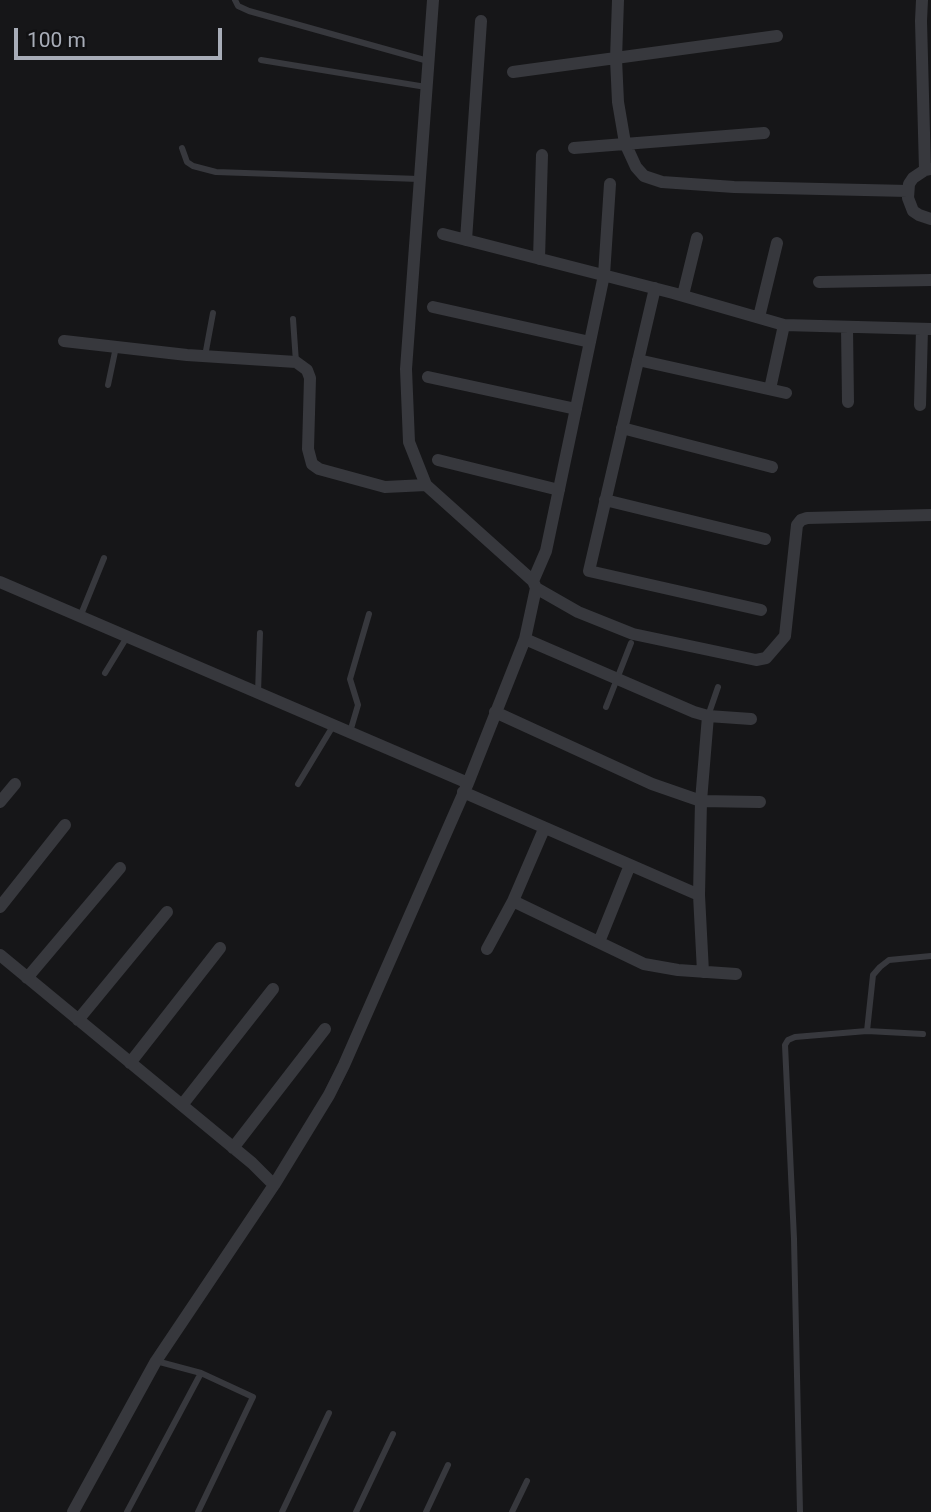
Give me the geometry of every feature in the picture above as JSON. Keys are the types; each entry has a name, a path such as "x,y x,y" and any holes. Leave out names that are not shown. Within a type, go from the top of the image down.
{"street":[{"path":"433,0 406,369 409,442 426,485 535,585 578,612 633,635 756,660 766,658 785,636 797,525 801,520 931,515"},
{"path":"618,0 615,58 618,102 625,144 636,167 644,176 662,182 734,187 908,191"},
{"path":"922,0 926,21 928,169 913,178 908,191 909,204 914,211 931,219"},
{"path":"466,240 481,21"},
{"path":"513,72 777,36"},
{"path":"574,148 764,133"},
{"path":"539,258 542,155"},
{"path":"73,1512 156,1361 274,1185 323,1106 344,1065 466,787 525,639 604,275 610,184"},
{"path":"443,234 682,295 784,325 926,329 920,405"},
{"path":"682,295 697,238"},
{"path":"759,317 777,243"},
{"path":"819,282 931,280"},
{"path":"655,288 589,571 761,610"},
{"path":"433,306 590,342"},
{"path":"770,389 784,325"},
{"path":"847,328 848,401"},
{"path":"64,341 205,356 296,362 307,370 310,377 308,449 312,464 319,469 385,487 426,485"},
{"path":"638,360 786,393"},
{"path":"428,377 576,409"},
{"path":"622,428 772,467"},
{"path":"438,460 559,490"},
{"path":"605,500 765,539"},
{"path":"0,582 349,733 466,787 544,829 699,895"},
{"path":"525,639 708,716 751,719"},
{"path":"495,712 642,779 701,801 760,802"},
{"path":"703,972 699,895 701,801 708,716"},
{"path":"0,802 15,784"},
{"path":"0,907 65,825"},
{"path":"487,949 513,901 544,829"},
{"path":"599,942 630,865"},
{"path":"27,978 120,868"},
{"path":"513,901 644,964 736,974"},
{"path":"78,1020 167,912"},
{"path":"130,1063 220,948"},
{"path":"0,956 274,1185"},
{"path":"181,1105 273,989"},
{"path":"233,1148 325,1029"}],"lane":[{"path":"236,0 238,6 249,11 428,61"},
{"path":"261,60 426,87"},
{"path":"182,148 187,162 216,172 419,179"},
{"path":"205,356 213,313"},
{"path":"293,319 296,362"},
{"path":"108,385 116,347"},
{"path":"80,617 104,558"},
{"path":"349,733 358,705 349,679 369,614"},
{"path":"258,693 260,633"},
{"path":"105,673 127,637"},
{"path":"606,707 631,643"},
{"path":"708,716 718,687"},
{"path":"298,784 333,726"},
{"path":"867,1031 873,975 889,960 931,956"},
{"path":"800,1512 794,1238 785,1045 795,1037 867,1031 923,1034"},
{"path":"156,1361 201,1373 253,1397 198,1512"},
{"path":"127,1512 201,1373"},
{"path":"282,1512 329,1413"},
{"path":"356,1512 393,1434"},
{"path":"426,1512 448,1465"},
{"path":"512,1512 527,1481"}]}
